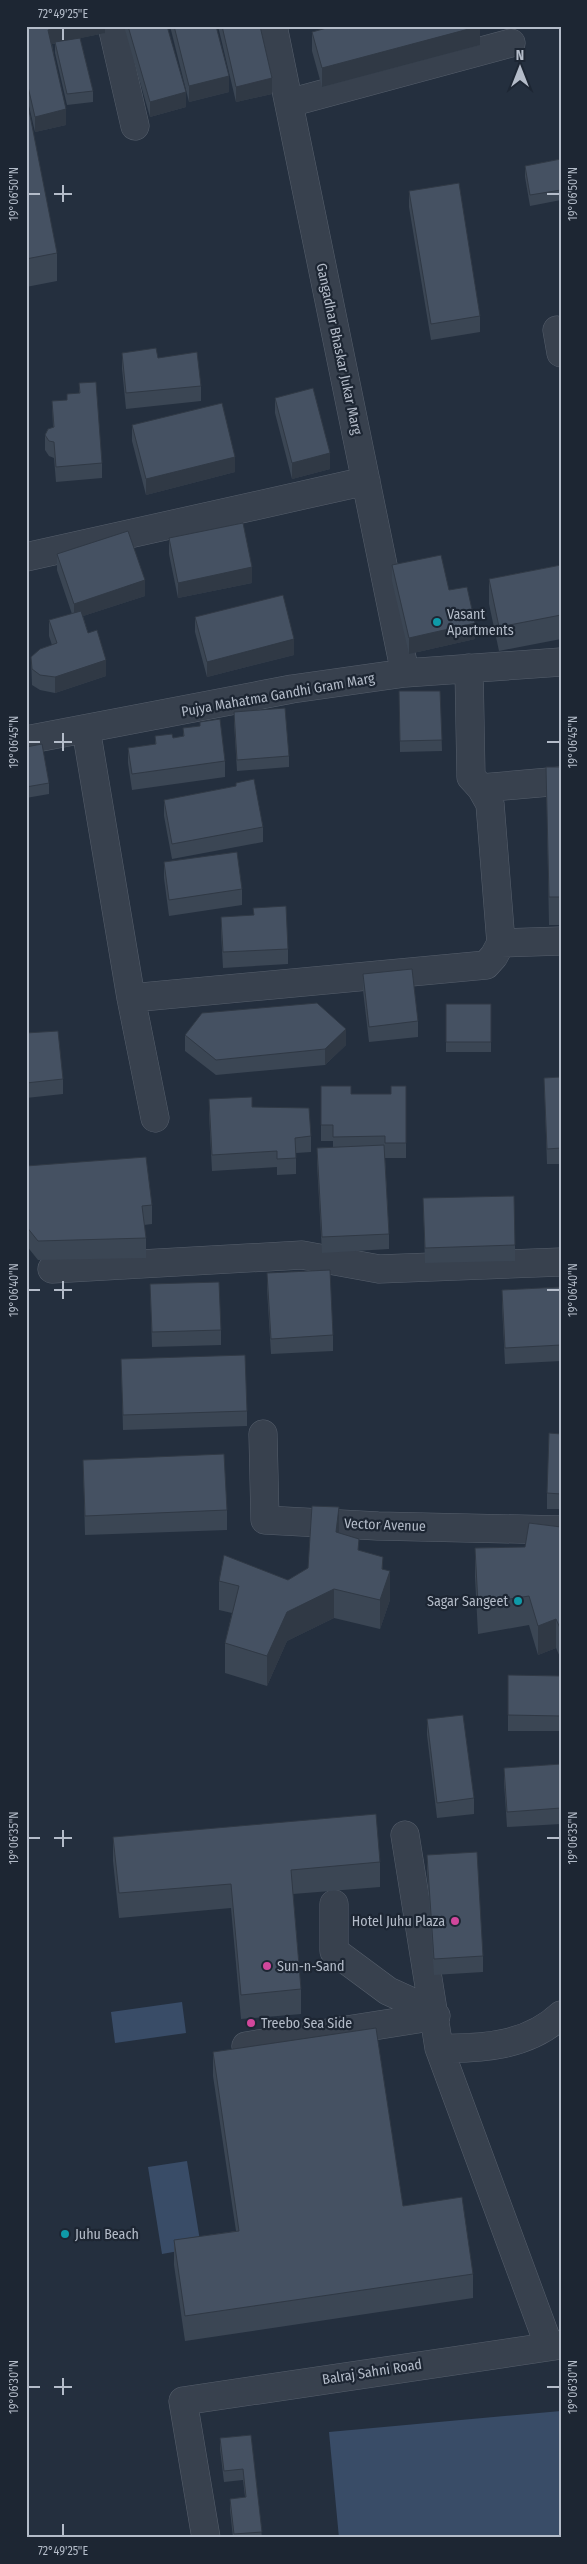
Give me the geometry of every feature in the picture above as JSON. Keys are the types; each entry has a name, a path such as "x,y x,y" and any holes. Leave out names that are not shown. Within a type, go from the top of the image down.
{"street":[{"path":"112,26 135,126"},
{"name":"Gangadhar Bhaskar Jukar Marg","path":"273,26 405,673"},
{"path":"288,103 511,44"},
{"path":"26,557 366,481"},
{"name":"Pujya Mahatma Gandhi Gram Marg","path":"26,740 292,689 405,673 561,662"},
{"path":"131,998 486,965 494,956 501,943 490,804 481,788 471,777 469,668"},
{"path":"86,729 131,998 154,1118"},
{"path":"481,788 561,780"},
{"path":"501,943 561,941"},
{"path":"52,1269 302,1255 379,1269 561,1262"},
{"name":"Vector Avenue","path":"263,1434 265,1520 378,1526 561,1530"},
{"path":"405,1835 425,2018"},
{"path":"334,1904 334,1950 388,1991 410,2001 425,2018 439,2048 555,2345"},
{"path":"439,2048 493,2046 529,2037 551,2025 561,2016"},
{"path":"246,2046 425,2018"},
{"name":"Balraj Sahni Road","path":"206,2538 184,2401 555,2345"}],"water":[{"path":"182,2002 186,2033 115,2043 111,2012"},
{"path":"187,2161 201,2247 162,2254 148,2167"},
{"path":"561,2411 561,2538 339,2538 329,2432"}],"building":[{"path":"26,26 63,26 48,30 66,109 35,117 26,78"},
{"path":"128,26 167,26 186,92 150,102"},
{"path":"174,26 216,26 229,76 189,86"},
{"path":"222,26 260,26 272,78 236,87"},
{"path":"334,26 480,26 322,68 312,32"},
{"path":"80,38 93,91 67,94 55,42"},
{"path":"26,101 57,253 26,259"},
{"path":"561,159 561,190 530,195 525,166"},
{"path":"459,183 480,316 431,324 409,191"},
{"path":"156,348 158,358 197,352 201,386 126,393 122,353"},
{"path":"96,382 102,463 56,467 54,442 49,441 45,435 48,429 54,427 52,401 67,400 67,394 80,393 79,383"},
{"path":"313,388 330,453 292,463 275,398"},
{"path":"222,403 235,457 146,479 132,425"},
{"path":"243,523 252,567 178,583 169,538"},
{"path":"128,531 145,580 74,604 57,554"},
{"name":"Vasant Apartments","path":"441,555 449,590 467,587 475,623 409,638 392,565"},
{"path":"561,565 561,615 499,627 489,579"},
{"path":"283,595 294,639 207,662 195,617"},
{"path":"81,611 88,633 97,630 106,660 55,677 40,675 32,669 31,657 40,649 57,643 49,620"},
{"path":"399,691 440,691 442,740 400,741"},
{"path":"285,708 289,756 237,760 234,712"},
{"path":"220,719 225,761 132,774 128,748 156,744 155,736 172,734 173,738 184,736 183,728 200,726 200,722"},
{"path":"42,744 49,783 26,787 26,747"},
{"path":"546,767 561,767 561,897 549,897"},
{"path":"254,779 263,827 172,844 164,800 236,786 236,783"},
{"path":"237,852 242,889 169,900 164,862"},
{"path":"286,906 288,949 223,952 221,917 254,915 253,908"},
{"path":"412,969 418,1021 369,1027 363,974"},
{"path":"317,1003 346,1029 325,1049 216,1060 185,1035 202,1013"},
{"path":"446,1004 491,1004 491,1042 446,1042"},
{"path":"58,1031 63,1079 26,1083 26,1033"},
{"path":"561,1077 561,1148 547,1149 544,1078"},
{"path":"321,1086 351,1086 351,1094 391,1094 391,1086 406,1086 406,1143 385,1143 385,1136 333,1137 333,1125 321,1125"},
{"path":"252,1097 252,1107 309,1108 311,1136 295,1138 296,1158 277,1159 277,1151 212,1155 209,1099"},
{"path":"384,1145 389,1234 322,1237 317,1148"},
{"path":"146,1157 152,1205 142,1206 146,1238 38,1241 26,1226 26,1166"},
{"path":"514,1196 515,1245 425,1248 423,1198"},
{"path":"330,1270 333,1335 271,1339 267,1273"},
{"path":"219,1282 221,1330 152,1332 150,1284"},
{"path":"561,1287 561,1345 505,1348 502,1290"},
{"path":"245,1355 247,1411 123,1415 121,1359"},
{"path":"549,1433 561,1434 561,1494 547,1493"},
{"path":"224,1454 227,1510 85,1516 83,1460"},
{"path":"312,1506 339,1507 336,1532 359,1539 358,1550 383,1557 382,1569 390,1571 380,1600 334,1589 287,1612 267,1656 225,1643 239,1586 219,1581 224,1555 288,1580 308,1568"},
{"path":"529,1523 561,1527 560,1628 556,1619 538,1626 529,1596 478,1604 475,1548 525,1547"},
{"path":"508,1675 561,1676 561,1716 508,1715"},
{"path":"463,1715 474,1798 437,1803 427,1719"},
{"path":"561,1764 561,1808 507,1812 504,1768"},
{"name":"Sun-n-Sand","path":"376,1814 380,1862 291,1870 301,1989 241,1995 231,1884 119,1893 113,1837"},
{"name":"Hotel Juhu Plaza","path":"477,1852 483,1956 434,1959 427,1855"},
{"path":"376,2028 403,2206 462,2197 473,2274 185,2316 174,2240 239,2231 213,2052"},
{"path":"251,2435 262,2532 234,2534 230,2499 246,2497 243,2469 224,2471 220,2438"}],"place":[{"name":"Vasant Apartments","path":"437,622"},
{"name":"Sagar Sangeet","path":"518,1601"},
{"name":"Hotel Juhu Plaza","path":"455,1921"},
{"name":"Sun-n-Sand","path":"267,1966"},
{"name":"Treebo Sea Side","path":"251,2023"},
{"name":"Juhu Beach","path":"65,2234"}]}
